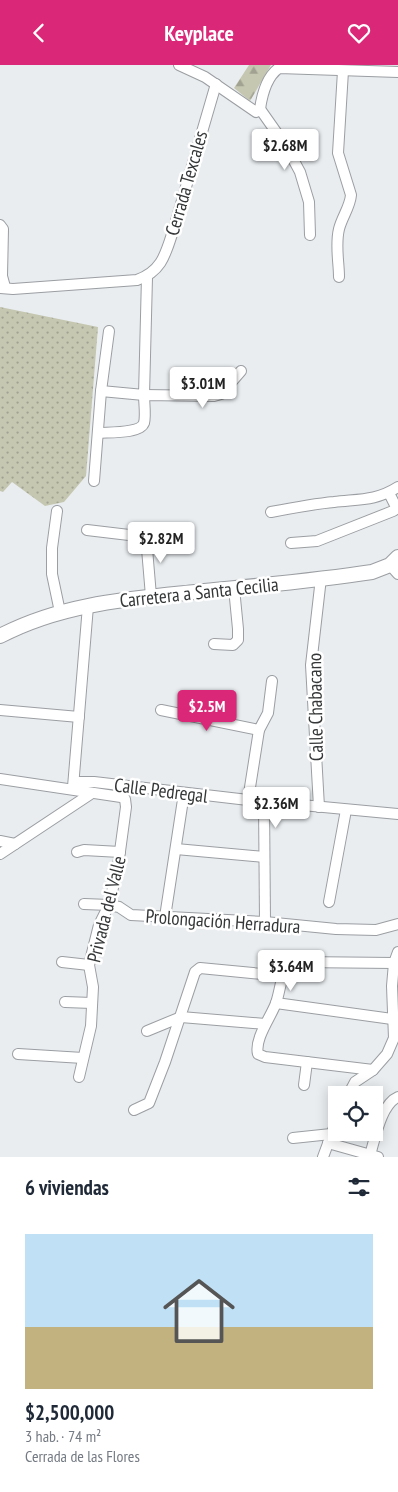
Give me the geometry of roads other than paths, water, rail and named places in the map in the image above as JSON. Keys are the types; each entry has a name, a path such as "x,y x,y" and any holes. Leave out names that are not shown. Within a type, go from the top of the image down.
{"main road":[{"name":"Carretera a Santa Cecilia","path":"0,636 29,622 60,612 88,606 151,596 372,572 395,565"}],"street":[{"path":"186,66 216,84 251,110 256,112 260,109"},
{"path":"310,235 309,202 300,172 286,146 260,109 264,89 274,71 285,67 398,72"},
{"path":"340,277 338,232 342,218 350,203 351,195 338,153 343,71"},
{"name":"Cerrada Texcales","path":"147,277 155,271 166,250 216,84"},
{"path":"0,225 3,229 3,288 14,289 136,280 147,277 144,423 141,427 132,431 98,433"},
{"path":"94,481 101,391 109,331"},
{"path":"101,391 144,395 214,396 221,394 241,371"},
{"path":"271,512 334,502 374,499 393,490 396,507 393,511 317,541 291,543"},
{"path":"57,511 52,548 52,574 60,612"},
{"path":"87,531 146,537 151,596"},
{"name":"Calle Chabacano","path":"319,807 310,665 321,578"},
{"path":"214,644 233,645 238,640 234,588"},
{"path":"73,786 88,606"},
{"path":"248,800 259,730 268,713 272,681"},
{"path":"0,710 80,717"},
{"path":"161,710 259,730"},
{"path":"0,779 73,786 92,793"},
{"name":"Calle Pedregal","path":"73,786 94,782 248,800 398,814"},
{"path":"0,854 92,793"},
{"name":"Privada del Valle","path":"79,1077 91,1026 93,987 89,965 96,933 109,905 120,852 126,807 125,799 121,797 92,793"},
{"path":"165,917 184,793"},
{"path":"264,801 265,922"},
{"path":"329,901 346,810"},
{"path":"0,841 16,844"},
{"path":"176,849 264,857"},
{"path":"78,852 84,850 120,852"},
{"path":"84,904 109,905"},
{"name":"Prolongación Herradura","path":"109,905 119,907 131,915 265,922 336,929 376,930 398,924"},
{"path":"353,1086 355,1082 373,1070 387,1054 394,1038 395,1026 392,992 394,963 398,952"},
{"path":"62,962 89,965"},
{"path":"373,1070 265,1057 258,1054 256,1049 265,1024 276,1003 283,976 290,966 299,962 394,963"},
{"path":"134,1110 149,1103 165,1063 195,972 200,968 283,976"},
{"path":"65,1002 92,1003"},
{"path":"276,1003 395,1026"},
{"path":"147,1031 181,1017 265,1024"},
{"path":"18,1053 83,1058"},
{"path":"304,1085 308,1062"},
{"path":"335,1141 374,1156 380,1120 394,1099 398,1097"},
{"path":"293,1138 328,1139"},
{"path":"323,1157 329,1141"}]}
